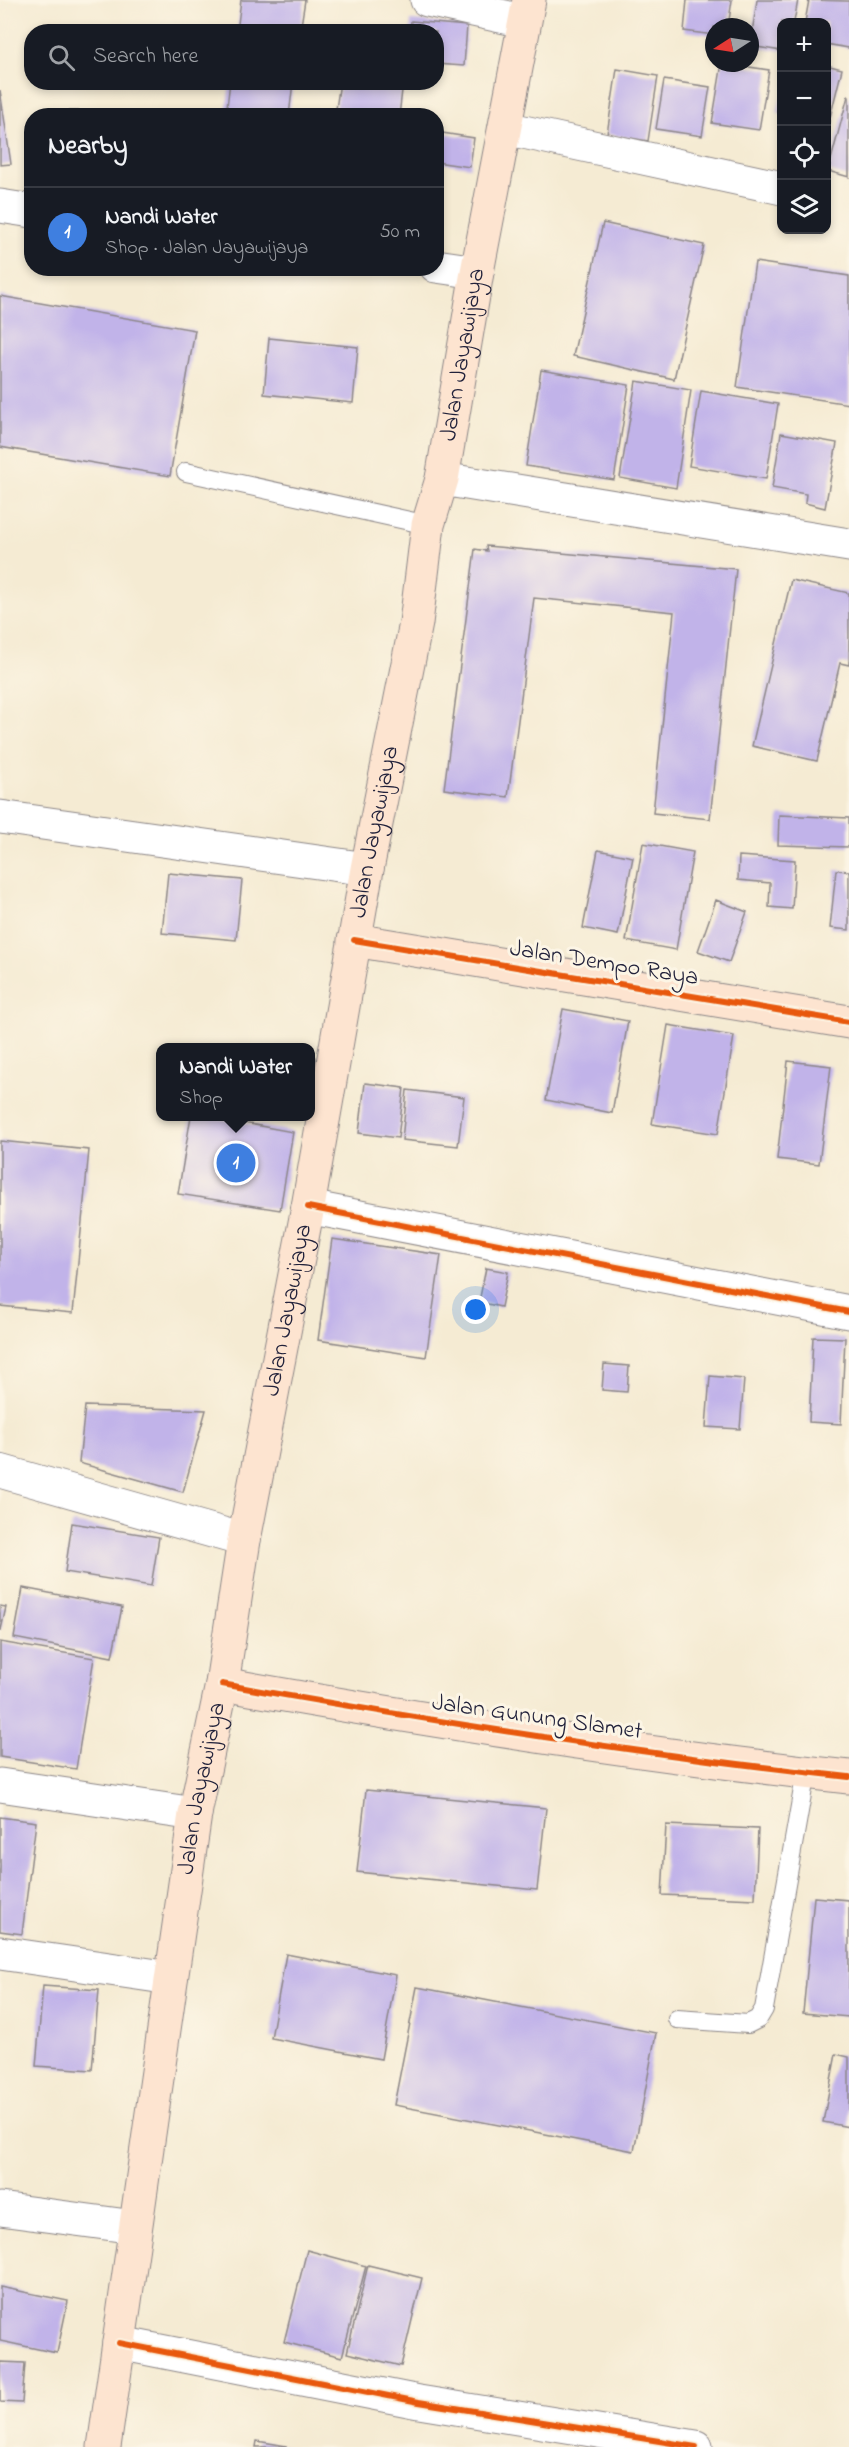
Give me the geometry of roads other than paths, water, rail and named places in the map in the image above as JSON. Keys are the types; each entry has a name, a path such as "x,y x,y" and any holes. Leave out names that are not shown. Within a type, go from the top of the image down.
{"main road":[{"name":"Jalan Jayawijaya","path":"104,2447 195,1814 222,1684 244,1540 308,1207 367,869 416,623 428,525 442,479 477,272 526,11"},
{"name":"Jalan Dempo Raya","path":"354,940 849,1022"},
{"name":"Jalan Gunung Slamet","path":"222,1684 415,1719 736,1765 849,1777"}],"street":[{"path":"428,0 526,11"},
{"path":"505,128 777,187"},
{"path":"0,206 24,210"},
{"path":"444,267 477,272"},
{"path":"442,479 849,545"},
{"path":"0,817 367,869"},
{"path":"308,1207 849,1312"},
{"path":"0,1471 244,1540"},
{"path":"0,1785 195,1814"},
{"path":"0,1953 171,1978"},
{"path":"0,2209 135,2227"},
{"path":"119,2343 419,2402 696,2447"}],"lane":[{"path":"186,472 428,525"},
{"path":"677,2019 748,2024 758,2019 764,2009 806,1772"}],"place":[{"name":"Nandi Water","path":"236,1163"}]}
